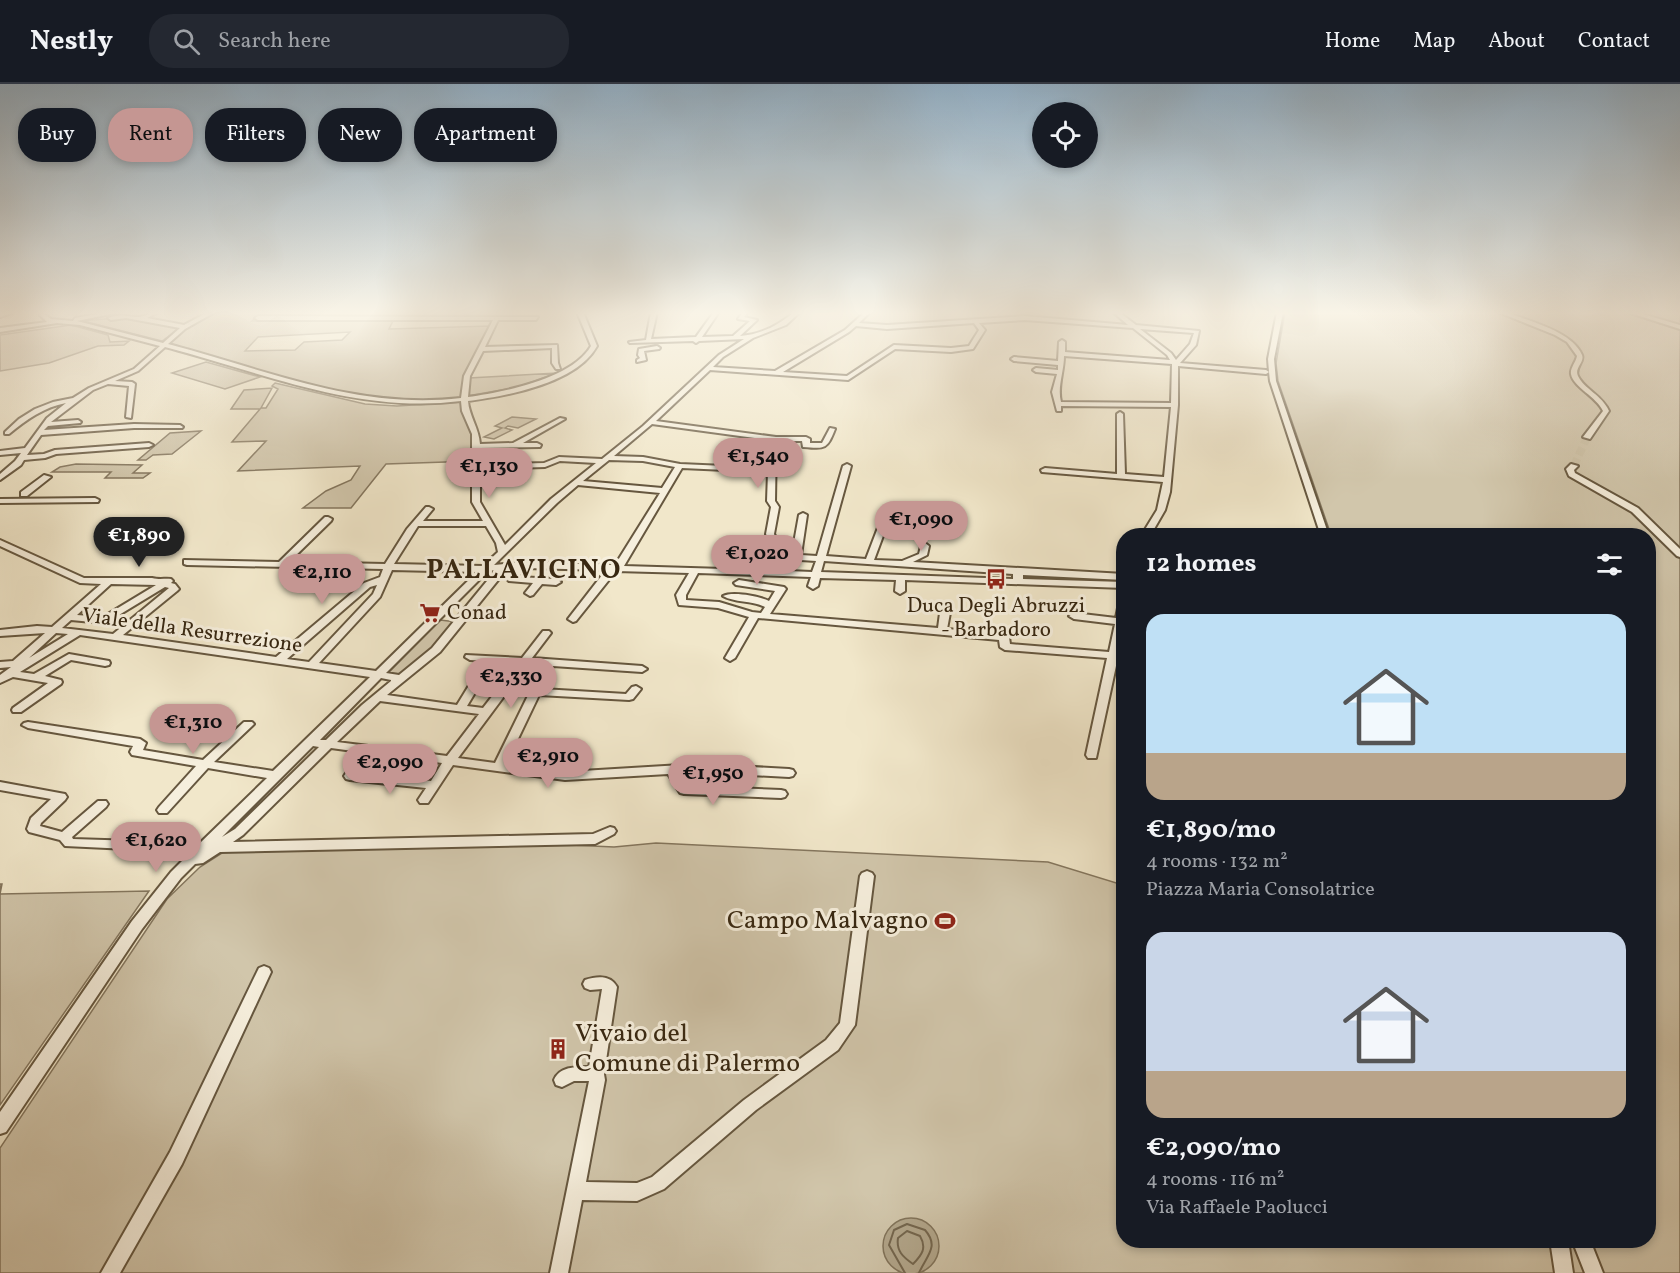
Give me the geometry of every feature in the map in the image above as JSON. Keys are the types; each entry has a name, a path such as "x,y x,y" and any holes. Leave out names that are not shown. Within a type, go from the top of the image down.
{"street":[{"path":"0,478 10,472 46,424 74,400 103,383 139,367"},
{"path":"242,367 356,400 401,404 464,399 530,387 565,375 578,367"},
{"path":"176,874 219,847 252,819 382,693 436,650 461,620 500,563 502,552 489,523 476,502 476,431 465,411 464,399 466,376 471,367"},
{"path":"464,399 529,385 571,367"},
{"path":"773,374 787,367"},
{"path":"502,552 576,483 650,422 707,369 850,378 864,367"},
{"path":"1061,367 1055,392 1059,407 1175,405"},
{"path":"1149,528 1164,502 1175,405 1174,367"},
{"path":"1220,367 1266,372"},
{"path":"1267,367 1266,372 1315,528"},
{"path":"1272,367 1273,381 1322,528"},
{"path":"1575,367 1575,377 1593,393 1606,411 1587,437"},
{"path":"783,370 791,375"},
{"path":"1036,370 1060,372"},
{"path":"103,383 132,384 129,417"},
{"path":"7,433 22,419 51,403 74,400"},
{"path":"1120,414 1121,476"},
{"path":"513,446 562,419"},
{"path":"46,424 78,422"},
{"path":"650,422 773,438 806,439 806,445 825,445 832,429"},
{"path":"39,433 134,426 180,426"},
{"path":"760,573 775,544 770,534 775,507 771,501 773,438"},
{"path":"21,458 45,456 55,452 149,445"},
{"path":"475,446 537,445"},
{"path":"0,453 27,450"},
{"path":"513,466 545,465 559,459 643,459 680,466 771,470"},
{"path":"573,619 616,568 680,466"},
{"path":"813,586 823,558 847,466"},
{"path":"1574,466 1570,469 1572,474 1635,510 1653,528"},
{"path":"1045,470 1167,480"},
{"path":"24,494 47,477"},
{"path":"603,486 613,477"},
{"path":"617,488 626,478"},
{"path":"576,483 664,491"},
{"path":"0,494 84,493"},
{"path":"0,501 94,500"},
{"path":"310,666 377,595 388,567 429,510"},
{"path":"796,556 803,515"},
{"path":"282,564 328,519"},
{"path":"417,524 489,523"},
{"path":"869,562 883,525"},
{"path":"1656,531 1680,555"},
{"path":"0,543 83,581 168,582 174,589 116,637"},
{"path":"903,564 923,555 925,546"},
{"path":"534,555 512,579 556,582"},
{"path":"768,555 903,564 1018,577 1037,583 1116,585"},
{"path":"188,562 484,568 500,563 901,579 1116,578"},
{"path":"0,1126 137,925 176,874 237,816 484,568"},
{"path":"695,571 681,595 682,603 723,606 757,615 1004,637 1005,647 1112,655"},
{"path":"739,583 743,573"},
{"path":"278,661 367,585 383,579"},
{"path":"900,591 901,579"},
{"path":"530,593 539,581"},
{"path":"0,680 108,582"},
{"path":"105,620 168,582"},
{"path":"723,606 732,587 739,583 781,589 771,606 757,615 730,658"},
{"path":"728,596 759,600 771,606"},
{"path":"942,631 945,613"},
{"path":"1074,616 1116,621"},
{"path":"69,617 134,623"},
{"path":"435,618 461,620"},
{"name":"Viale della Resurrezione","path":"0,633 53,630 78,632 395,677 396,681"},
{"path":"14,668 24,667 78,632"},
{"path":"1092,755 1116,632"},
{"path":"424,800 450,760 546,633"},
{"path":"35,678 69,657 105,663"},
{"path":"470,657 522,663 642,669"},
{"path":"499,767 549,664"},
{"path":"0,665 14,668 35,678 57,682 17,710"},
{"path":"460,708 480,676"},
{"path":"366,687 382,693 486,712"},
{"path":"536,692 629,697 636,689"},
{"path":"163,810 205,764 248,724"},
{"path":"28,725 140,743 136,752 277,776"},
{"path":"311,742 565,776 698,768 789,773"},
{"path":"551,774 560,753"},
{"path":"672,771 684,790 781,794"},
{"path":"350,776 434,785"},
{"path":"0,786 61,797 35,821 33,829 64,837 70,843 204,848"},
{"path":"257,796 273,799"},
{"path":"64,837 102,804"},
{"path":"237,816 252,819"},
{"path":"219,847 595,839 610,831"},
{"path":"575,1191 637,1192 658,1183 750,1106 832,1045 847,1026 867,876"},
{"path":"110,1273 176,1158 264,972"},
{"path":"559,1273 595,1100 596,1074 610,987 605,983 590,984"},
{"path":"562,1080 572,1074 596,1074"},
{"path":"1560,1248 1564,1273"},
{"path":"1584,1248 1594,1273"}],"shaded area":[{"path":"0,367 22,367 0,371"},
{"path":"189,367 226,367 260,377 225,389 172,373"},
{"path":"248,367 470,367 464,379 462,397 425,400 388,399 351,394"},
{"path":"1276,367 1680,367 1680,1273 0,1273 0,1148 167,899 200,867 225,851 549,844 614,847 656,843 1048,862 1116,883 1116,1248 1656,1248 1656,528 1329,528 1278,381"},
{"path":"557,373 518,387 467,396 469,378"},
{"path":"275,383 365,404 397,406 462,402 472,428 475,461 386,464 351,508 303,508 326,491 351,480 360,466 238,471 266,441 232,442 260,409 231,409 244,390 272,388 261,408 266,408 278,389 272,386"},
{"path":"512,417 536,419 518,428 508,426 505,428 512,430 494,439 484,437 502,428 495,426"},
{"path":"201,431 172,454 153,455 146,460 138,460 170,433"},
{"path":"76,464 142,465 133,473 150,473 143,478 105,478 111,472 52,472 60,467"},
{"path":"440,620 457,622 433,649 401,675 388,673"},
{"path":"149,891 0,1105 0,894"}],"water":[{"path":"911,1218 922,1220 931,1226 937,1235 939,1246 937,1257 931,1266 922,1272 911,1274 900,1272 891,1266 885,1257 883,1246 885,1235 891,1226 900,1220"}],"tunnel":[{"path":"1574,466 1587,437"}],"place":[{"name":"Duca Degli Abruzzi - Barbadoro","path":"996,579"},
{"name":"Conad","path":"430,613"},
{"name":"Campo Malvagno","path":"945,921"},
{"name":"Vivaio del Comune di Palermo","path":"558,1049"}],"district":[{"name":"PALLAVICINO","path":"524,571"}]}
